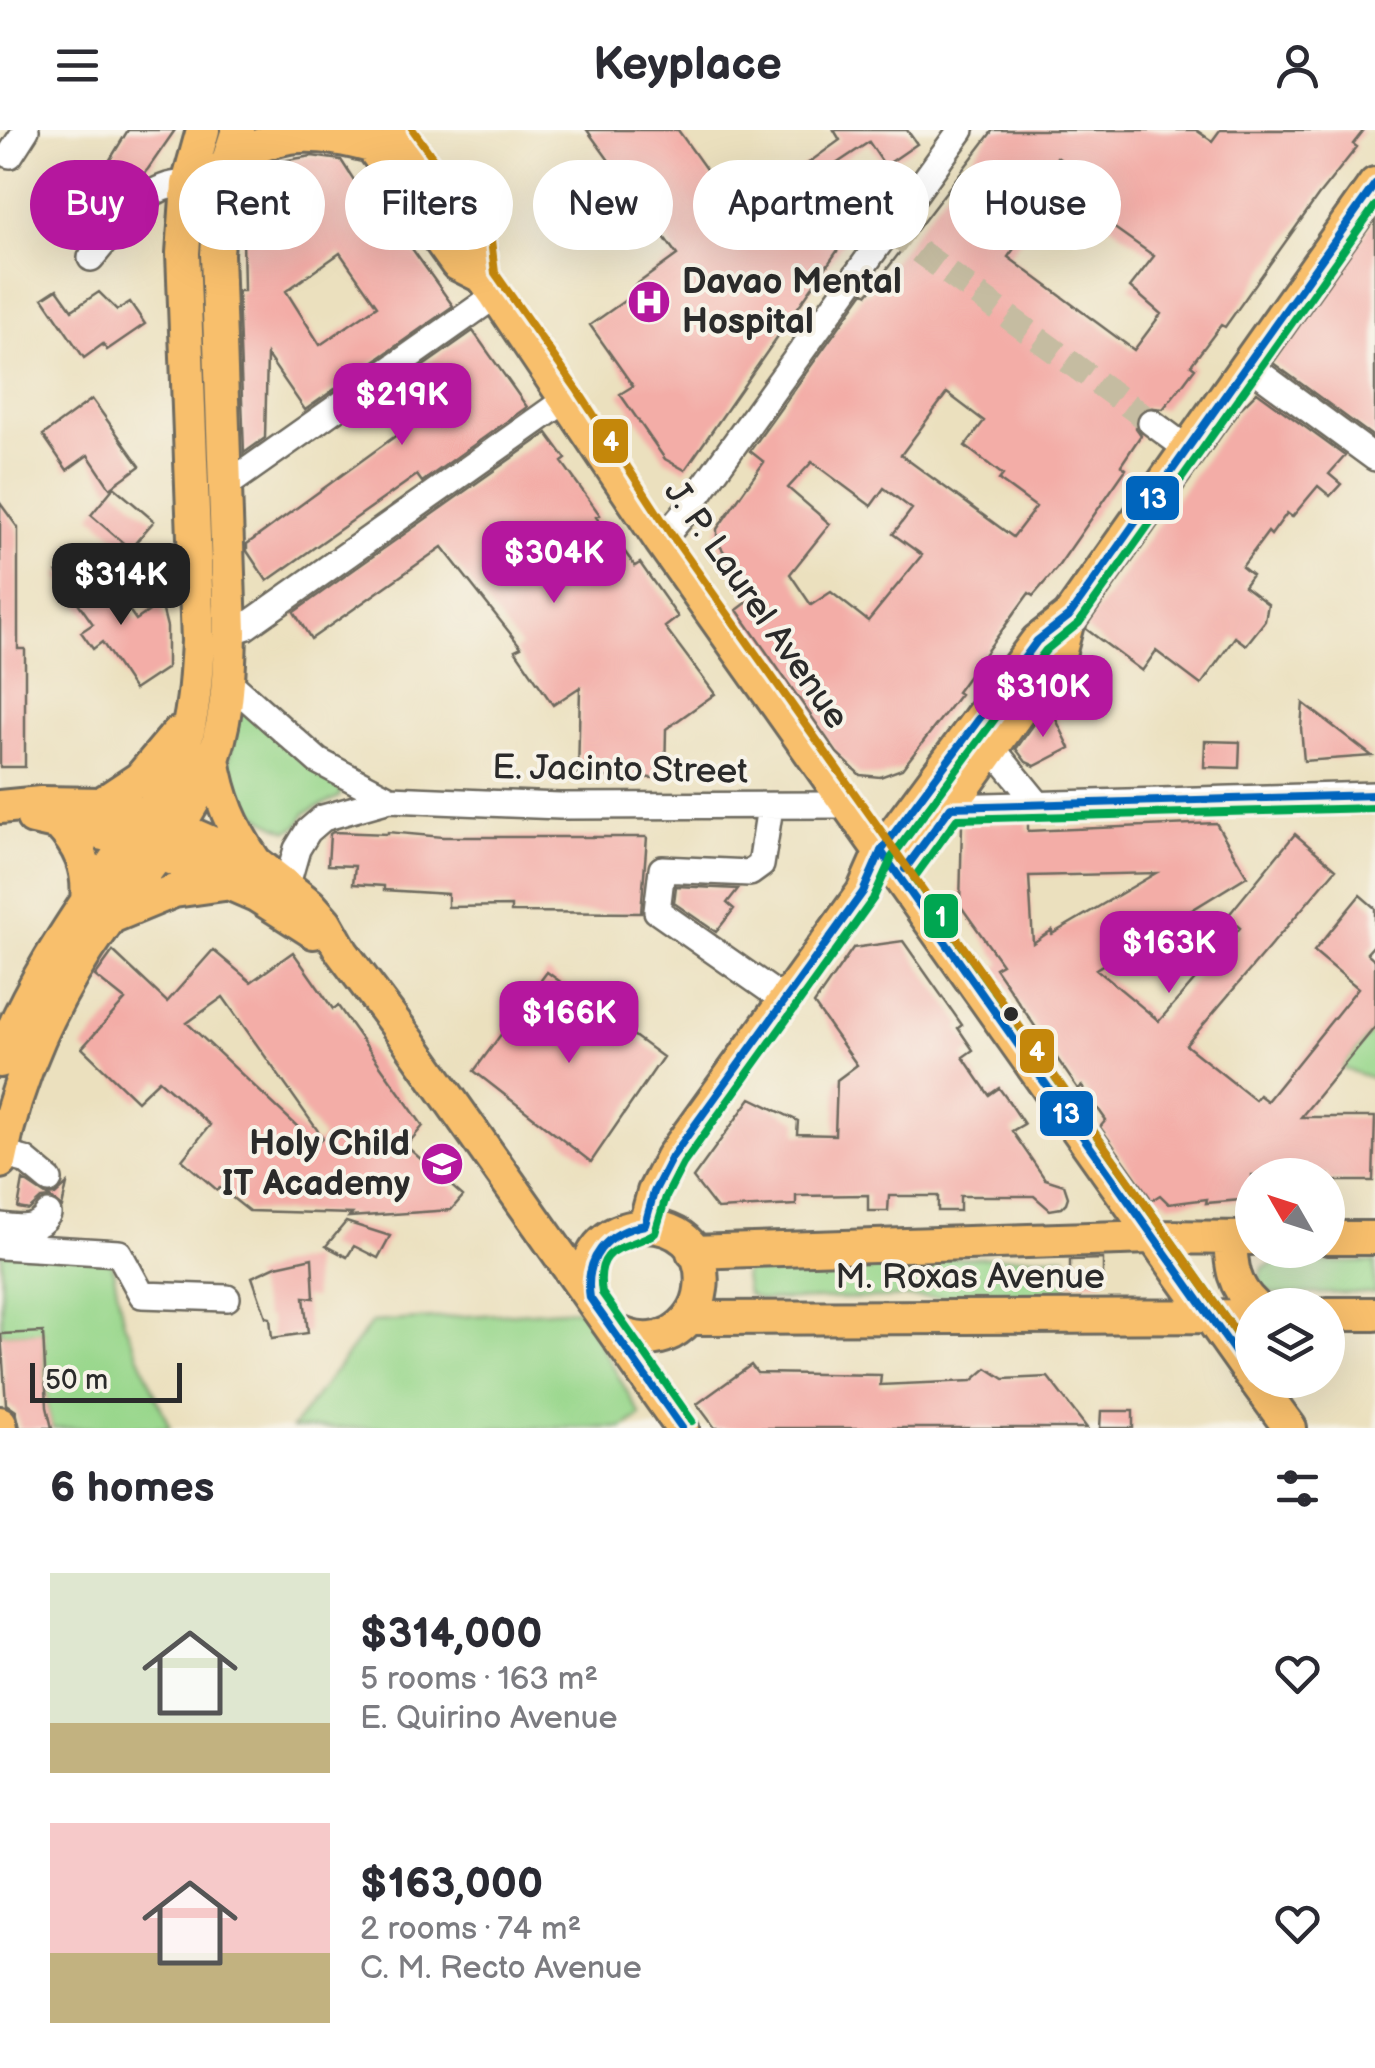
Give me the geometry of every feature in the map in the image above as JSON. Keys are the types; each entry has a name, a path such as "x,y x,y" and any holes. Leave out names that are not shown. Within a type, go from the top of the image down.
{"main road":[{"path":"195,160 203,130"},
{"path":"227,160 238,130"},
{"path":"231,160 253,144 286,133 377,135"},
{"name":"J. P. Laurel Avenue","path":"377,135 457,264 489,286 661,540 1235,1352"},
{"path":"890,864 915,806 1036,640 1069,616 1375,184"},
{"path":"152,833 181,756 193,702 198,641 183,250"},
{"path":"1,1158 34,1050 76,968 99,909 152,833 198,792 213,758 229,682 230,632 217,250"},
{"path":"183,253 217,254"},
{"path":"645,1225 654,1192 672,1157 853,905 951,807 1059,655 1069,616"},
{"path":"101,804 121,793 156,762 178,734 193,702"},
{"path":"213,758 221,801 237,835 243,872 286,912 342,952"},
{"path":"0,807 101,804 152,833 243,872 287,884 326,922 342,952 682,1428"},
{"path":"853,905 851,810 878,816 915,806"},
{"path":"0,807 58,823 152,833"},
{"path":"58,823 77,845 99,909"},
{"path":"3,1041 58,942 99,909 243,872"},
{"path":"590,1298 590,1266 607,1239 621,1230 645,1225 673,1232 693,1252 702,1286 689,1318 671,1332 649,1339 612,1329"},
{"path":"544,1232 607,1239"},
{"name":"M. Roxas Avenue","path":"693,1252 1235,1238"},
{"path":"1345,1238 1375,1238"},
{"path":"1345,1314 1375,1314"},
{"name":"M. Roxas Avenue","path":"689,1318 1235,1316"},
{"name":"J. P. Laurel Avenue","path":"1268,1398 1290,1428"}],"street":[{"path":"10,155 26,130"},
{"path":"661,540 687,510 960,130"},
{"path":"90,258 153,191 179,184"},
{"path":"224,487 397,365 489,286"},
{"path":"1247,364 1375,458"},
{"path":"230,632 245,627 568,398"},
{"path":"1151,422 1186,448"},
{"name":"E. Jacinto Street","path":"229,682 318,761 390,799"},
{"path":"993,749 1037,802"},
{"path":"951,807 1375,795"},
{"name":"E. Jacinto Street","path":"287,884 296,849 323,818 390,799 851,810"},
{"path":"770,807 761,865 750,873 662,870 657,912 784,1000"},
{"path":"1,1158 25,1160 49,1180"},
{"path":"0,1226 31,1228 41,1224 48,1214"},
{"path":"0,1246 119,1253 142,1296 226,1298"}],"green space":[{"path":"245,707 341,792 339,797 305,813 299,825 288,831 252,810 225,777 239,709"},
{"path":"1375,1027 1375,1079 1341,1068"},
{"path":"2,1252 111,1259 123,1320 170,1428 52,1428 47,1407 43,1332 1,1334"},
{"path":"1066,1256 1066,1295 761,1300 747,1294 744,1276 760,1262"},
{"path":"1345,1262 1375,1262 1375,1293 1345,1293 1345,1288 1263,1288 1259,1281 1263,1268 1345,1268"},
{"path":"580,1309 641,1416 623,1428 292,1428 372,1322"}],"building":[{"path":"128,130 175,130 154,160 110,160"},
{"path":"587,130 678,130 699,160 693,160 693,250 838,250 685,470 665,459 620,394 633,386 590,325 637,292 633,287 677,255 673,249 673,160 609,160"},
{"path":"834,130 907,130 917,144 894,160 881,160 869,142 842,160 812,160 840,140"},
{"path":"993,130 1196,130 1212,141 1220,130 1364,130 1353,144 1357,147 1225,327 1221,325 1191,365 1195,368 1163,409 1146,407 1137,413 1136,428 1141,435 1121,465 1126,469 1057,568 1033,596 1029,593 957,692 960,694 902,769 880,777 860,775 837,753 737,610 753,598 717,541 717,529 764,462 750,451 864,292 868,294 902,250 929,250 929,214 949,188 949,250 1013,250 1008,257 1134,350 1161,314 1130,287 1154,256 1121,233 1121,160 970,160","holes":["947,393 984,421 965,446 1003,475 999,480 1036,507 1013,537 901,455","812,462 871,506 884,488 912,509 893,534 922,555 868,621 831,592 811,605 790,574 830,524 788,488"]},
{"path":"312,156 341,160 345,166 345,250 413,250 453,306 305,410 267,355 265,438 244,453 238,291 244,291 243,250 325,250 325,160 287,160","holes":["340,253 377,306 320,345 286,291"]},
{"path":"1375,219 1375,438 1273,363"},
{"path":"57,289 72,310 99,292 117,310 130,302 145,324 107,350 103,344 84,358 43,298"},
{"path":"473,331 527,407 422,482 417,475 267,581 247,551 247,544 401,432 378,398"},
{"path":"1257,392 1345,456 1329,474 1341,484 1330,496 1318,486 1292,517 1287,513 1271,535 1268,532 1242,567 1252,575 1244,586 1268,604 1265,621 1246,645 1235,637 1201,685 1156,651 1142,671 1086,629 1087,625 1241,408"},
{"path":"92,399 140,466 110,488 88,455 67,470 43,435"},
{"path":"547,433 614,543 617,541 635,566 640,563 678,617 665,627 715,694 666,729 665,778 578,777 580,687 553,705 515,650 521,647 442,547 311,639 294,612"},
{"path":"114,487 154,521 130,549 91,515"},
{"path":"0,503 18,528 18,649 25,649 25,767 0,767"},
{"path":"57,573 105,576 136,620 161,603 167,627 167,668 134,690 102,642 93,649 81,632 93,624"},
{"path":"1303,703 1372,756 1304,761"},
{"path":"1050,707 1070,748 1035,766 1026,762 1016,749"},
{"path":"1205,741 1240,742 1239,768 1204,767"},
{"path":"1028,821 1028,831 1216,823 1247,876 1096,969 1159,1021 1240,928 1227,917 1295,834 1336,869 1186,1045 1255,1100 1259,1095 1267,1101 1358,988 1314,951 1360,895 1375,908 1375,944 1367,953 1375,960 1375,1027 1301,1117 1375,1117 1373,1181 1345,1181 1345,1158 1235,1158 1235,1200 1169,1204 1160,1195 1152,1200 1100,1127 1106,1120 1082,1086 1078,1089 995,968 1002,964 960,905 962,824","holes":["1156,873 1052,934 1052,930 1033,943 1029,876"]},
{"path":"333,832 443,837 647,837 641,913 511,912 511,906 448,907 448,894 353,884 355,866 328,865"},
{"path":"676,886 738,889 727,903 734,909 716,932 674,903"},
{"path":"903,941 962,1025 958,1028 973,1050 963,1057 989,1095 999,1088 1012,1106 1024,1124 1012,1131 1045,1179 1064,1185 1066,1203 1050,1210 1034,1196 960,1196 960,1211 938,1211 938,1196 889,1196 888,1211 868,1211 868,1195 796,1196 796,1205 717,1209 693,1178 751,1098 798,1121 797,1134 835,1135 837,1080 857,1065 814,1004 853,948"},
{"path":"213,950 251,982 293,952 333,1009 338,1006 423,1126 406,1146 463,1196 451,1210 349,1217 352,1214 249,1211 182,1160 210,1125 159,1080 137,1101 82,1048 125,1000 95,976 113,951 167,1002","holes":["223,997 323,1138 316,1144 187,1023"]},
{"path":"547,972 663,1057 591,1162 474,1071"},
{"path":"23,1180 47,1196 55,1195 67,1184 62,1207 50,1198 41,1199 29,1210 18,1208"},
{"path":"346,1222 390,1236 378,1258 354,1246 347,1257 326,1246"},
{"path":"312,1258 314,1298 304,1297 308,1333 272,1338 270,1318 266,1317 252,1277 276,1266"},
{"path":"1103,1259 1103,1282 1070,1282 1070,1260"},
{"path":"43,1332 47,1407 52,1428 20,1428 16,1411 6,1404 1,1334"},
{"path":"751,1365 757,1373 881,1375 880,1385 972,1381 987,1368 1004,1379 1048,1377 1087,1428 715,1428 697,1404"},
{"path":"1101,1411 1133,1411 1133,1428 1100,1428"}],"tunnel":[{"path":"918,250 1151,422"}],"transit line":[{"name":"4","path":"413,130 491,240 495,273 671,534 1235,1331"},
{"name":"13","path":"682,1428 590,1298 594,1259 619,1234 645,1225 654,1192 672,1157 863,892 881,851 1037,641 1069,616 1375,184"},
{"name":"1","path":"692,1421 602,1293 603,1265 615,1251 655,1233 666,1197 683,1164 873,899 892,857 1046,650 1079,623 1375,206"},
{"name":"13","path":"905,869 951,807 1375,795"},
{"name":"1","path":"1235,1331 914,878 957,819 1375,808"},
{"name":"13","path":"881,851 1235,1352"}],"place":[{"name":"Davao Mental Hospital","path":"649,302"},
{"name":"Holy Child IT Academy","path":"442,1164"}]}
